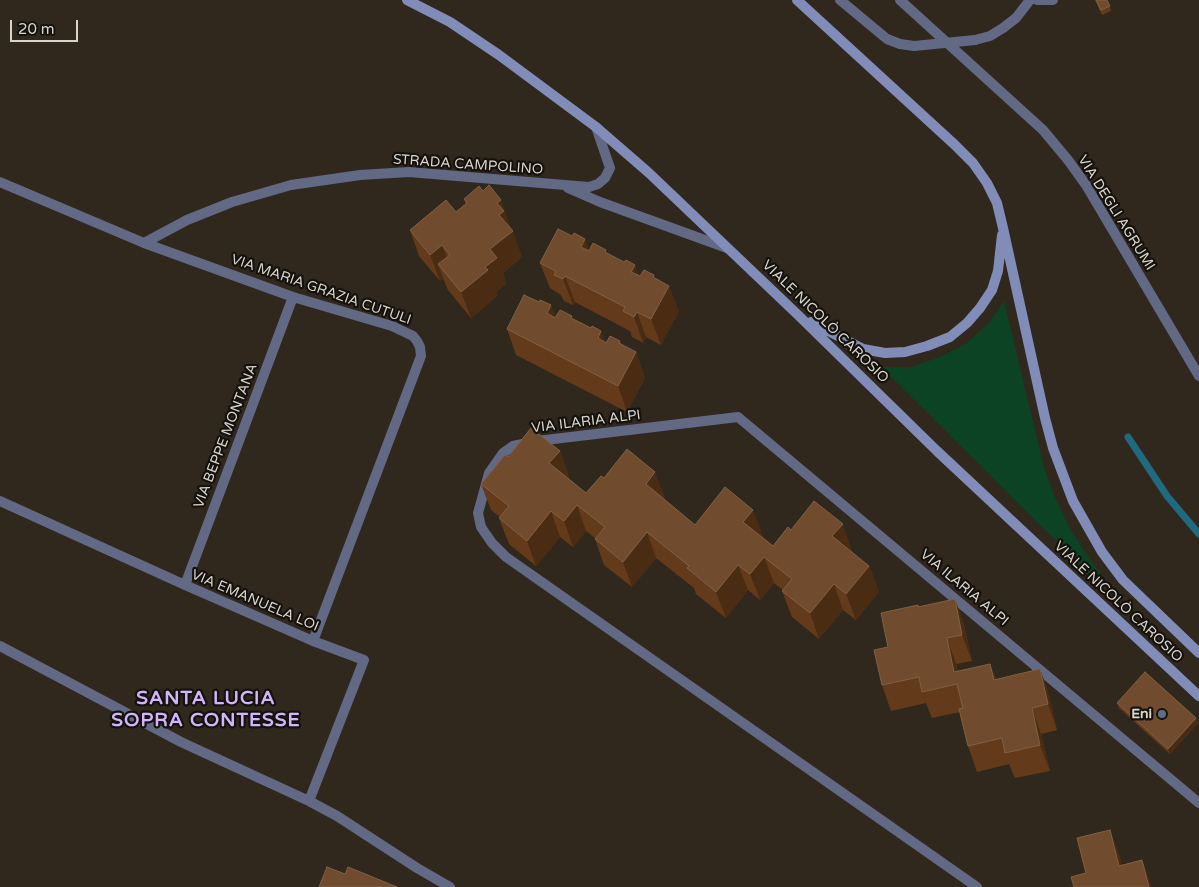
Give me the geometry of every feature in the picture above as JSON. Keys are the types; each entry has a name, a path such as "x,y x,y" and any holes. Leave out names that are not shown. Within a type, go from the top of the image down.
{"main road":[{"name":"VIALE NICOLÒ CAROSIO","path":"407,0 450,22 499,55 596,127 729,248 937,451 1199,696"},
{"name":"VIALE NICOLÒ CAROSIO","path":"797,0 955,145 973,164 987,183 997,203 1053,448 1073,501 1102,552 1123,580 1199,653"},
{"path":"797,314 863,349 885,353 905,352 950,337 967,323 992,290 998,271 1003,228"}],"street":[{"path":"840,0 887,39 900,44 914,46 976,40 990,36 1016,18 1030,0"},
{"name":"VIA DEGLI AGRUMI","path":"900,0 1043,130 1068,160 1086,185 1199,376"},
{"path":"1037,0 1053,0"},
{"name":"STRADA CAMPOLINO","path":"144,243 187,220 232,202 291,185 360,175 418,173 589,187 598,184 605,178 610,168 596,127"},
{"name":"VIA MARIA GRAZIA CUTULI","path":"0,182 144,243 293,297 392,326 413,336 420,347 421,356 313,641"},
{"name":"STRADA CAMPOLINO","path":"562,186 600,202 729,248"},
{"name":"VIA BEPPE MONTANA","path":"185,585 293,297"},
{"name":"VIA ILARIA ALPI","path":"977,887 506,557 492,543 481,527 478,513 489,473 503,453 513,446 537,441 738,417 1199,803"},
{"name":"VIA EMANUELA LOI","path":"0,501 313,641 364,660 309,801"},
{"path":"0,646 181,742 309,801 337,816 416,868 450,887"}],"green space":[{"path":"1004,301 1044,467 1055,498 1068,525 1107,583 1103,587 881,367 911,367 940,357 967,343 990,322"}],"building":[{"path":"1096,0 1107,0 1110,6 1101,10"},
{"path":"489,185 501,200 497,203 504,211 499,215 513,231 490,249 497,258 485,267 488,270 461,292 438,264 450,255 442,245 430,255 410,230 446,200 456,212 467,203 464,199 479,186 483,191"},
{"path":"558,229 572,236 574,233 585,239 581,247 589,251 593,243 624,262 626,260 635,265 631,272 640,276 644,270 669,286 651,319 637,312 634,317 623,311 625,307 565,276 563,279 554,275 556,271 540,263"},
{"path":"524,295 551,305 547,313 555,318 560,310 572,316 571,318 601,331 598,338 606,343 610,336 636,352 618,386 507,329"},
{"path":"531,428 560,451 549,463 586,493 601,476 604,478 627,449 655,472 646,484 695,525 725,487 753,510 743,522 773,546 788,527 791,530 814,501 843,524 832,536 869,566 846,594 834,584 810,613 782,591 792,579 764,557 750,574 738,565 716,592 687,568 689,566 647,532 623,562 595,539 605,527 577,505 564,521 551,511 527,541 499,518 509,506 481,484 505,455 508,457"},
{"path":"955,599 962,635 947,638 954,672 990,664 994,680 1040,669 1048,704 1032,708 1040,745 1005,753 1002,738 968,746 959,709 963,708 957,684 922,692 919,677 882,685 874,650 888,647 881,613"},
{"path":"1145,672 1196,718 1168,749 1117,703"},
{"path":"1110,830 1119,866 1142,860 1149,887 1074,887 1071,877 1086,873 1077,838"},
{"path":"327,867 345,874 348,867 397,887 319,887"}],"waterway":[{"path":"1128,437 1167,496 1199,534"}],"place":[{"name":"Eni","path":"1162,714"}],"district":[{"name":"SANTA LUCIA SOPRA CONTESSE","path":"206,710"}]}
